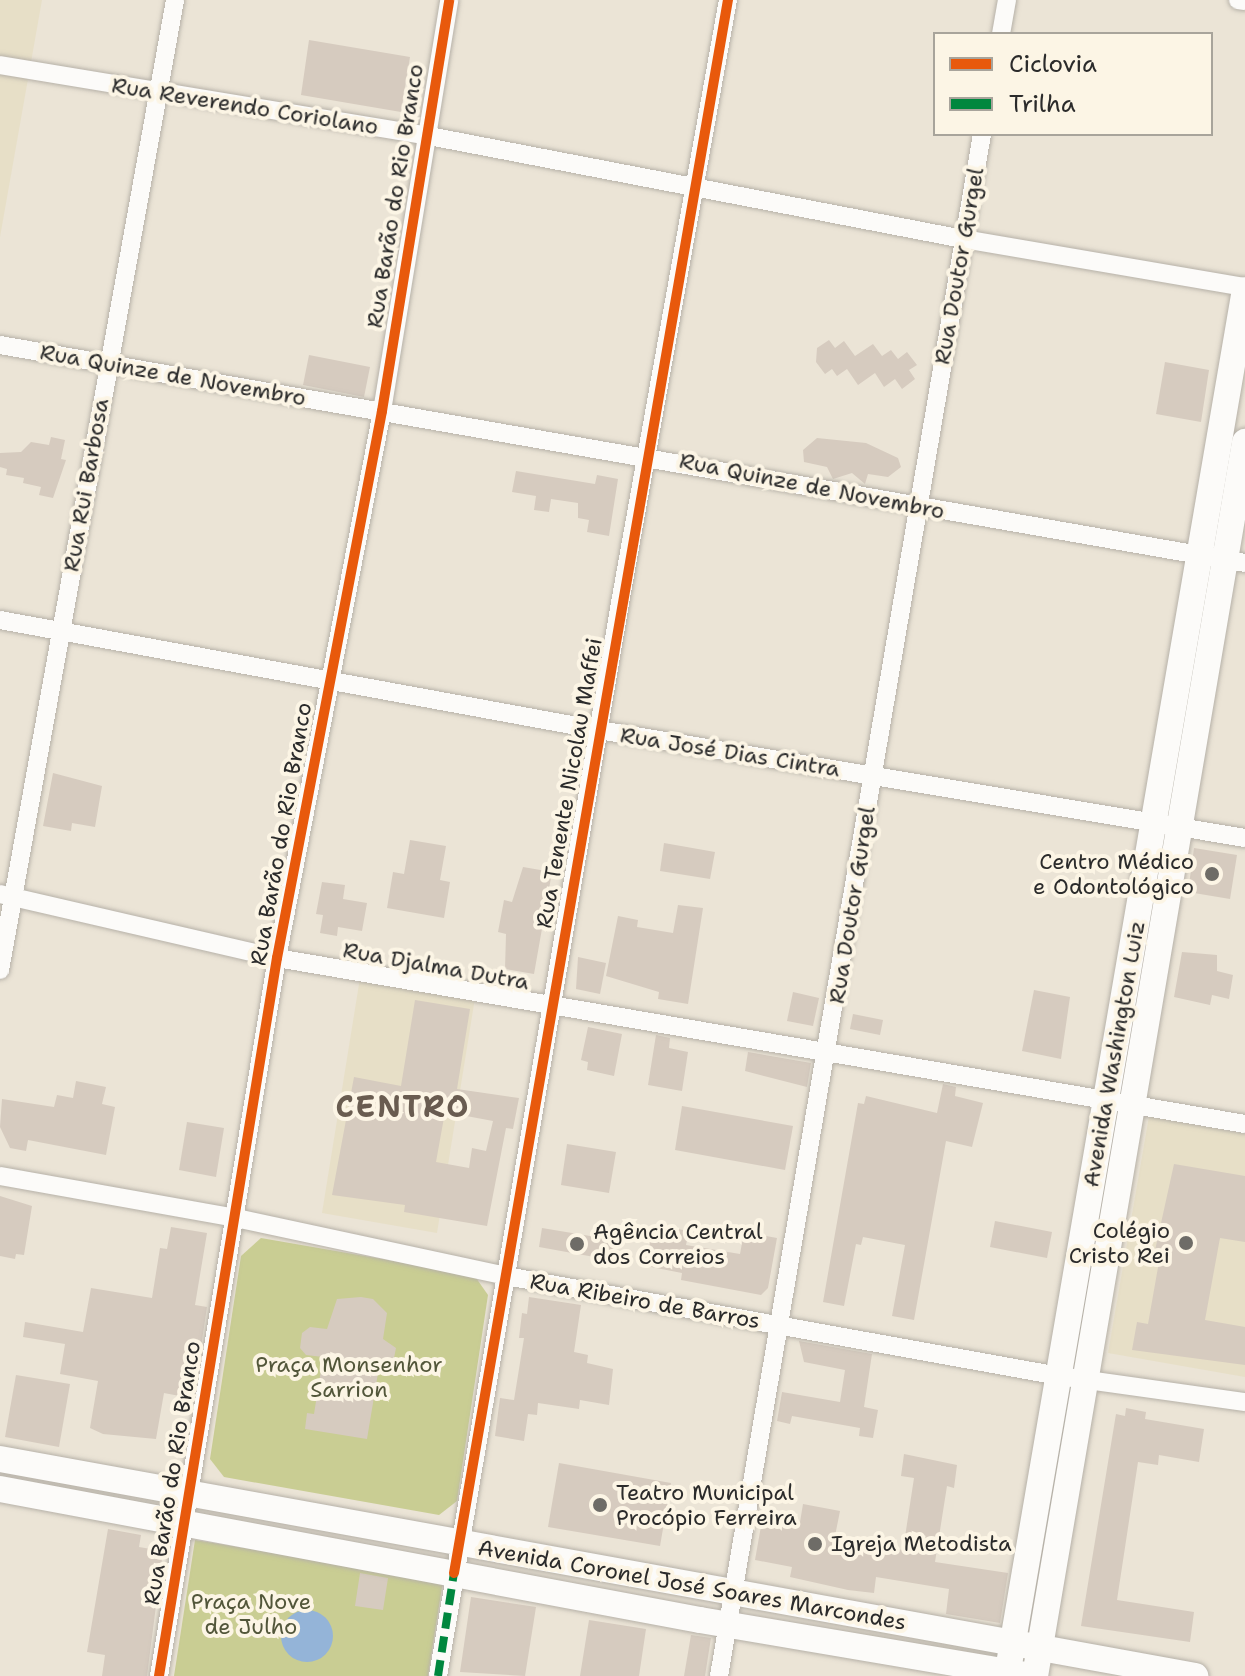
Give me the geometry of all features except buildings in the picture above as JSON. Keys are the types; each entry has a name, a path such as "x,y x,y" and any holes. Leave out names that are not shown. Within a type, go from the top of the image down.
{"main road":[{"name":"Avenida Washington Luiz","path":"1020,1675 1040,1649 1131,1108 1196,553 1245,288"},
{"name":"Avenida Washington Luiz","path":"1020,1675 1013,1643 1105,1103 1165,824 1234,561 1245,442"},
{"name":"Avenida Coronel José Soares Marcondes","path":"0,1459 1195,1676"},
{"name":"Avenida Coronel José Soares Marcondes","path":"0,1489 1020,1675"}],"street":[{"name":"Rua Rui Barbosa","path":"0,970 6,895 60,631 175,0"},
{"name":"Rua Barão do Rio Branco","path":"159,1676 277,958 382,411 424,135 449,0"},
{"name":"Rua Tenente Nicolau Maffei","path":"438,1676 551,1007 728,0"},
{"path":"1001,32 1007,0"},
{"path":"1238,0 1245,1"},
{"name":"Rua Reverendo Coriolano","path":"0,65 424,135 963,239 1245,288"},
{"name":"Rua Doutor Gurgel","path":"719,1676 735,1593 776,1324 828,1053 917,507 982,136"},
{"name":"Rua Quinze de Novembro","path":"0,345 647,455 917,507 1234,561"},
{"name":"Rua José Dias Cintra","path":"0,620 599,730 1245,838"},
{"name":"Rua Djalma Dutra","path":"6,895 277,958 1131,1108 1245,1124"},
{"name":"Rua Ribeiro de Barros","path":"0,1176 236,1218 506,1276 1059,1376 1245,1402"}],"shaded area":[{"path":"0,0 42,0 0,237"},
{"path":"360,978 475,998 437,1233 322,1213"},
{"name":"Colégio Cristo Rei","path":"1149,1116 1245,1134 1245,1377 1108,1353"}],"green space":[{"name":"Praça Monsenhor Sarrion","path":"261,1238 474,1275 488,1295 457,1501 439,1515 224,1477 210,1459 241,1256"},
{"name":"Praça Nove de Julho","path":"195,1540 443,1581 428,1676 174,1676"}],"water":[{"path":"307,1610 325,1618 333,1636 325,1654 307,1662 289,1654 281,1636 289,1618"}],"marked path":[{"path":"438,1676 454,1573"}],"cycle path":[{"path":"159,1676 277,958 382,411 449,0"},
{"path":"454,1573 728,0"}],"place":[{"name":"Centro Médico e Odontológico","path":"1212,874"},
{"name":"Colégio Cristo Rei","path":"1186,1243"},
{"name":"Agência Central dos Correios","path":"577,1244"},
{"name":"Teatro Municipal Procópio Ferreira","path":"600,1505"},
{"name":"Igreja Metodista","path":"815,1544"}],"district":[{"name":"CENTRO","path":"403,1107"}]}
